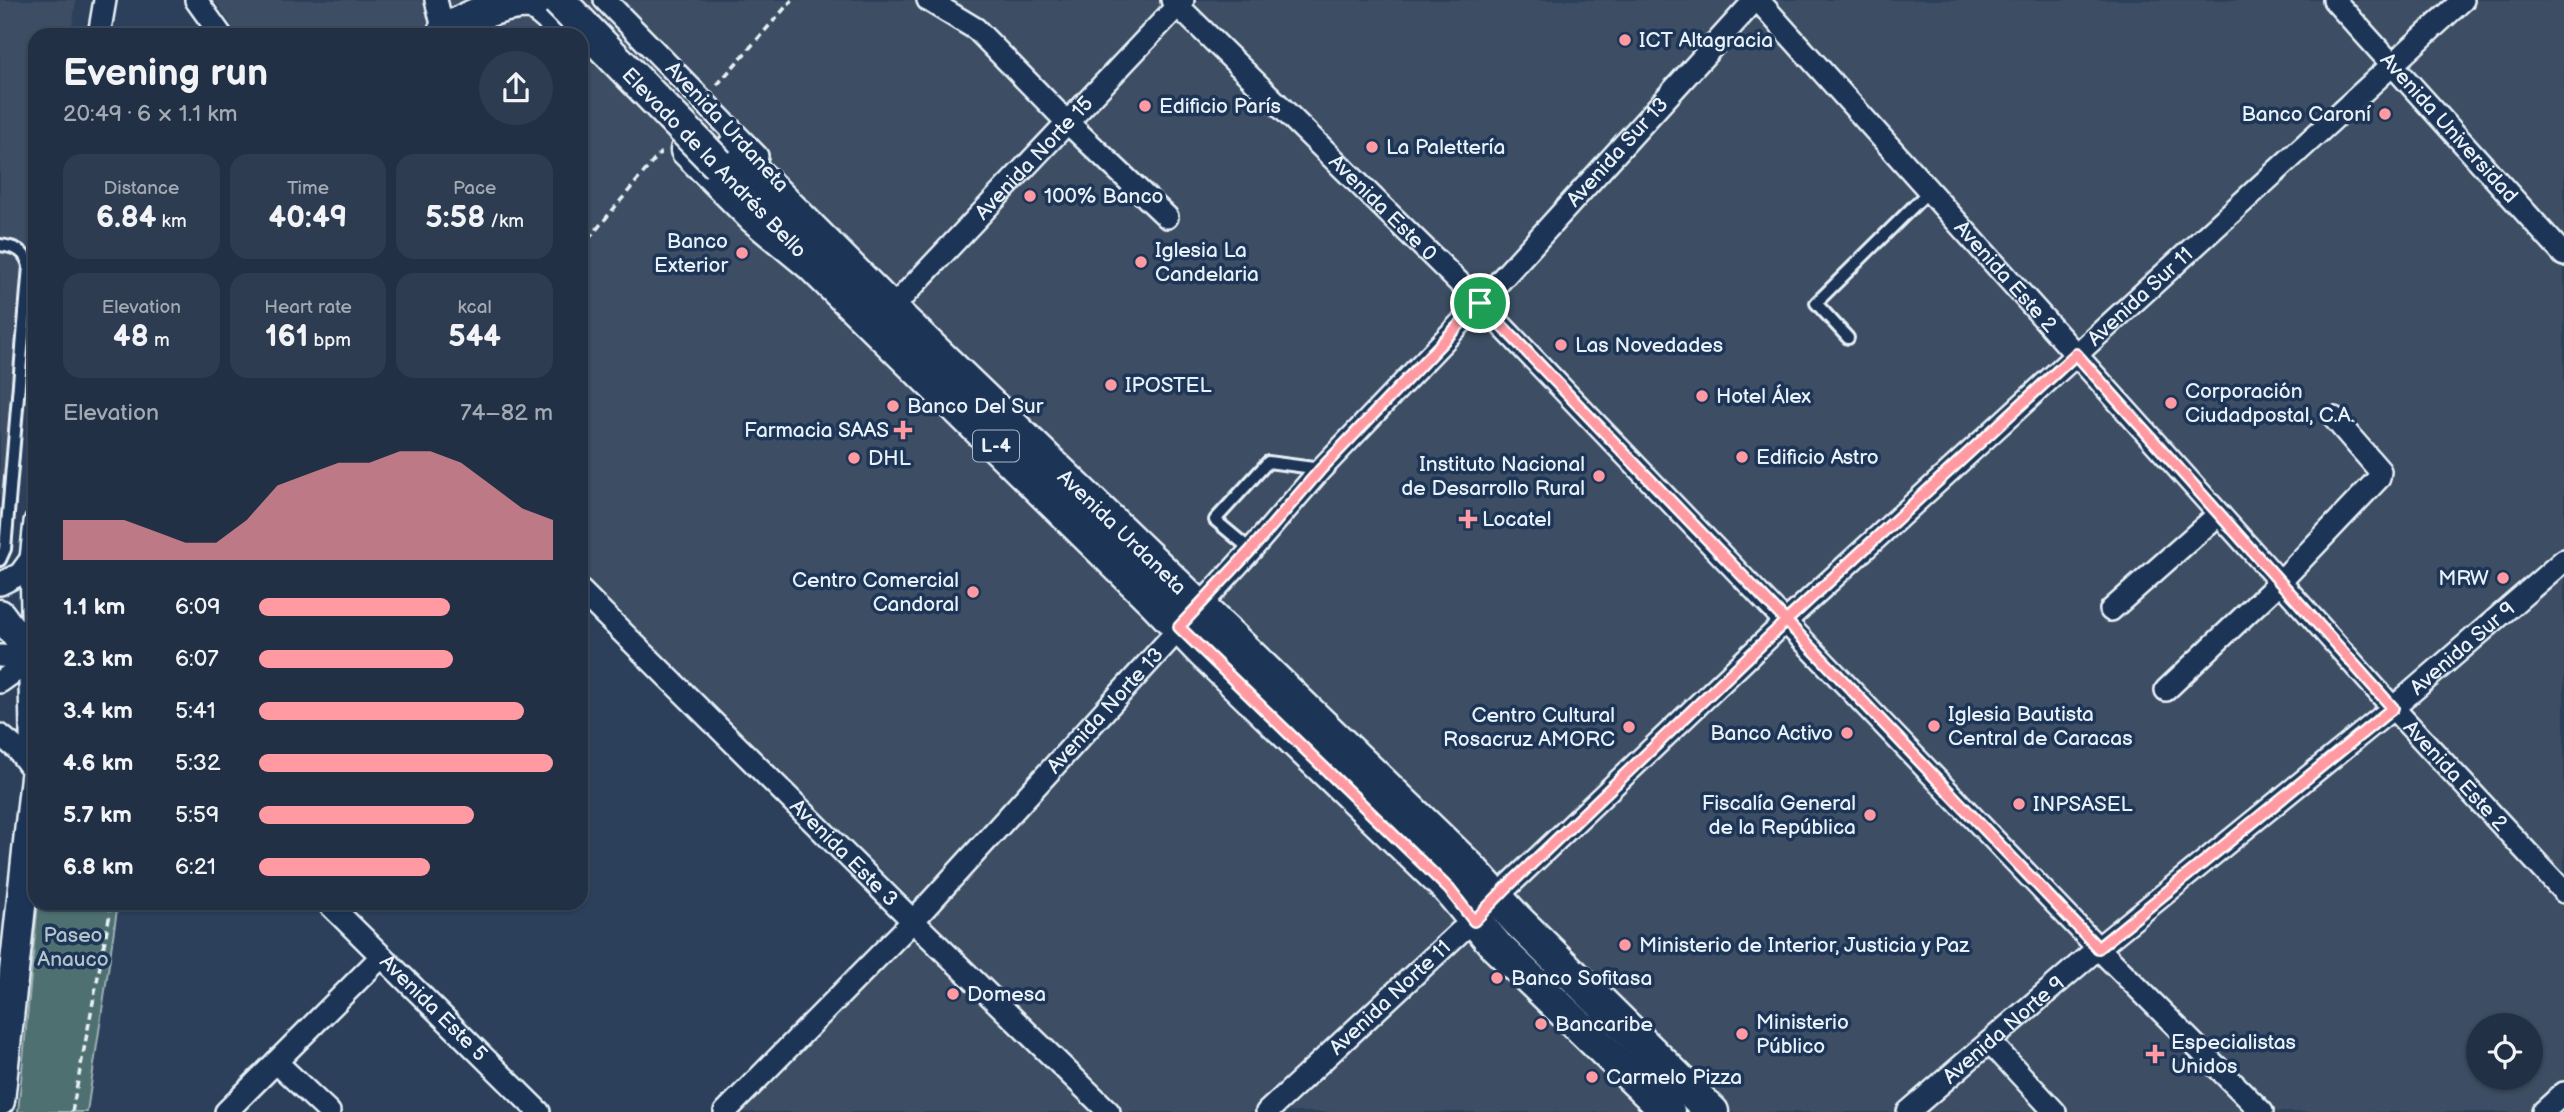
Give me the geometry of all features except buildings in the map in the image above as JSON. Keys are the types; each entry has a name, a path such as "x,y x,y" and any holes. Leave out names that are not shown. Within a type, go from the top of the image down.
{"main road":[{"name":"Elevado de la Andrés Bello","path":"587,0 725,157 820,255"},
{"name":"L-4","path":"453,28 481,9 502,2 532,3 551,10"},
{"name":"Elevado de la Andrés Bello","path":"551,10 572,28"},
{"name":"Elevado de la Andrés Bello","path":"588,41 725,157"},
{"name":"Avenida Urdaneta","path":"588,53 754,217 820,255 891,309 1449,889 1496,946 1668,1112"},
{"name":"Avenida Urdaneta","path":"820,255 1153,599 1189,616 1469,867 1496,898 1712,1112"},
{"path":"0,614 28,650"},
{"path":"0,1101 28,840"}],"street":[{"path":"100,28 105,0"},
{"path":"196,0 217,28"},
{"path":"436,0 443,28"},
{"path":"448,28 468,0"},
{"name":"Avenida Urdaneta","path":"604,0 785,186 820,255"},
{"path":"928,0 976,29 1068,123 1167,217"},
{"name":"Avenida Este 2","path":"1757,0 2393,708 2564,892"},
{"name":"Avenida Sur 13","path":"1480,303 1757,0"},
{"name":"Avenida Universidad","path":"2334,0 2564,255"},
{"name":"Avenida Sur 11","path":"1786,621 2463,0"},
{"name":"Avenida Norte 15","path":"891,309 1068,123 1178,2"},
{"name":"Avenida Este 0","path":"1178,2 1480,303 2098,948 2262,1112"},
{"name":"Avenida Norte 13","path":"724,1112 913,921 1251,550 1321,469 1480,303"},
{"path":"2166,690 2280,582 2379,478 2381,471 2334,418"},
{"path":"2110,610 2219,514"},
{"name":"Avenida Sur 9","path":"2098,948 2393,708 2564,560"},
{"path":"0,584 28,568"},
{"name":"Avenida Este 3","path":"588,598 1109,1112"},
{"name":"Avenida Norte 11","path":"1267,1112 1474,921 1786,621"},
{"path":"0,656 28,658"},
{"path":"0,682 28,662"},
{"path":"0,735 17,749 28,765"},
{"name":"Avenida Este 5","path":"335,910 540,1112"},
{"name":"Avenida Norte 9","path":"1908,1112 2098,948"},
{"path":"226,1112 381,957"},
{"path":"1990,1042 2055,1112"},
{"path":"276,1062 328,1112"},
{"path":"2543,1112 2564,1093"}],"lane":[{"path":"1848,338 1816,303 1930,190"},
{"path":"0,245 15,247 28,255"},
{"path":"0,560 5,549 28,278"},
{"path":"1251,550 1215,520 1268,462 1321,469"}],"path":[{"path":"712,90 792,0"},
{"path":"588,239 671,138"},
{"path":"72,1112 111,910"}],"shaded area":[{"path":"0,0 76,0 72,28 28,28 28,388 7,559 0,566"},
{"path":"214,0 2564,0 2564,1112 744,1112 925,913 588,584 588,28 233,28"}],"green space":[{"name":"Paseo Anauco","path":"37,910 117,910 87,1112 18,1112"}],"place":[{"name":"ICT Altagracia","path":"1625,40"},
{"name":"Edificio París","path":"1145,106"},
{"name":"Banco Caroní","path":"2385,114"},
{"name":"La Palettería","path":"1372,147"},
{"name":"100% Banco","path":"1030,196"},
{"name":"Banco Exterior","path":"742,253"},
{"name":"Iglesia La Candelaria","path":"1141,262"},
{"name":"Las Novedades","path":"1561,345"},
{"name":"IPOSTEL","path":"1111,385"},
{"name":"Hotel Álex","path":"1702,396"},
{"name":"Corporación Ciudadpostal, C.A.","path":"2171,403"},
{"name":"Banco Del Sur","path":"893,406"},
{"name":"Farmacia SAAS","path":"903,430"},
{"name":"Edificio Astro","path":"1742,457"},
{"name":"DHL","path":"854,458"},
{"name":"Instituto Nacional de Desarrollo Rural","path":"1599,476"},
{"name":"Locatel","path":"1468,519"},
{"name":"MRW","path":"2503,578"},
{"name":"Centro Comercial Candoral","path":"973,592"},
{"name":"Iglesia Bautista Central de Caracas","path":"1934,726"},
{"name":"Centro Cultural Rosacruz AMORC","path":"1629,727"},
{"name":"Banco Activo","path":"1847,733"},
{"name":"INPSASEL","path":"2019,804"},
{"name":"Fiscalía General de la República","path":"1870,815"},
{"name":"Ministerio de Interior, Justicia y Paz","path":"1625,945"},
{"name":"Banco Sofitasa","path":"1497,978"},
{"name":"Domesa","path":"953,994"},
{"name":"Bancaribe","path":"1541,1024"},
{"name":"Ministerio Público","path":"1742,1034"},
{"name":"Especialistas Unidos","path":"2155,1054"},
{"name":"Carmelo Pizza","path":"1592,1077"}],"route":[{"path":"1480,303 1321,469 1179,627 1449,889 1474,921 1786,621 2098,948 2393,708 2076,354 1786,621 1480,303"}]}
